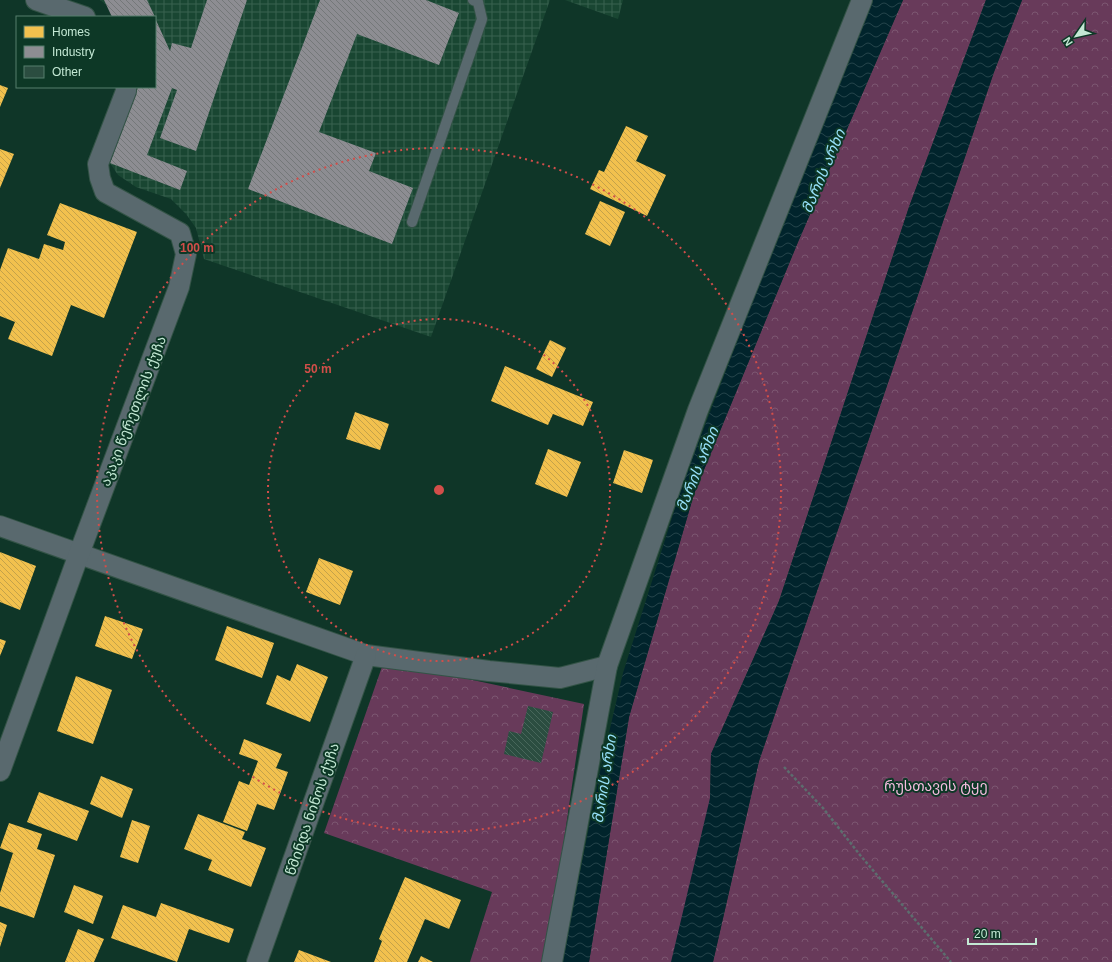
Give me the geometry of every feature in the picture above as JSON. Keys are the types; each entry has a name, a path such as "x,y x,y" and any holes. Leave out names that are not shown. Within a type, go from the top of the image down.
{"street":[{"path":"36,0 82,16"},
{"path":"552,962 607,666 698,410 862,0"},
{"name":"აკაკი წერეთლის ქუჩა","path":"0,771 179,287 186,254 180,233 105,192 102,185 98,164 126,88"},
{"path":"0,526 366,655 489,671 560,678 607,666"},
{"name":"წმინდა ნინოს ქუჩა","path":"258,962 366,655"}],"lane":[{"path":"412,222 482,20 478,2 473,0"}],"path":[{"path":"784,766 823,808 860,855 951,962"}],"shaded area":[{"path":"100,0 550,0 431,337 204,259 196,228 186,214 171,199 136,187 118,175 110,163 134,112 138,88 156,88 156,16 121,16"},
{"path":"565,0 623,0 618,19"}],"green space":[{"path":"903,0 986,0 909,207 779,601 711,754 710,806 672,962 589,962 629,717 694,494 798,242"},
{"name":"რუსთავის ტყე","path":"1022,0 1112,0 1112,962 713,962 759,761 994,72"},
{"path":"384,661 584,704 546,962 470,962 492,892 324,833"}],"water":[{"name":"მარის არხი","path":"870,0 903,0 798,242 694,494 629,717 589,962 562,962 601,767 623,673 683,483 771,252"},
{"path":"986,0 1022,0 994,72 759,761 713,962 671,962 710,798 711,754 779,601 909,207"}],"building: Homes":[{"path":"0,85 8,88 0,107"},
{"path":"626,126 648,136 636,161 666,175 647,216 590,189 599,170 604,172"},
{"path":"0,149 14,154 0,188"},
{"path":"600,201 625,212 610,246 585,234"},
{"path":"60,203 137,232 104,318 71,305 52,356 8,339 15,322 0,316 0,270 8,248 39,259 44,244 63,250 65,242 47,235"},
{"path":"550,340 566,348 552,377 536,369"},
{"path":"505,366 593,402 583,426 553,414 548,425 491,401"},
{"path":"355,412 389,424 380,450 346,439"},
{"path":"548,449 581,462 567,497 535,484"},
{"path":"624,450 653,460 642,493 613,483"},
{"path":"0,552 36,566 20,610 0,602"},
{"path":"319,558 353,571 340,605 306,592"},
{"path":"105,616 143,629 132,659 95,646"},
{"path":"227,626 274,643 262,678 215,660"},
{"path":"0,639 6,641 0,656"},
{"path":"297,664 328,677 310,722 266,704 277,675 290,681"},
{"path":"76,676 112,690 93,744 57,731"},
{"path":"244,739 282,754 276,768 288,772 274,810 257,804 247,831 223,822 239,781 249,785 258,761 239,754"},
{"path":"101,776 133,789 122,818 90,804"},
{"path":"39,792 89,811 77,841 27,822"},
{"path":"198,814 245,832 242,839 266,848 251,887 208,870 212,860 184,849"},
{"path":"132,820 150,826 138,863 120,857"},
{"path":"9,823 42,834 37,849 55,855 34,918 0,906 0,893 13,853 0,848"},
{"path":"405,877 461,900 449,929 425,919 407,962 374,962 382,941 379,939"},
{"path":"74,885 103,896 93,924 64,912"},
{"path":"161,903 234,929 229,943 189,929 177,962 111,938 123,905 156,917"},
{"path":"0,922 7,925 0,947"},
{"path":"78,929 104,939 94,962 65,962"},
{"path":"299,950 331,962 294,962"},
{"path":"421,956 433,962 418,962"}],"building: Industry":[{"path":"104,0 147,0 155,16 112,16"},
{"path":"207,0 247,0 196,151 160,138 177,90 172,88 147,155 187,171 180,190 110,163 138,88 156,88 156,20 170,51 172,43 191,48"},
{"path":"320,0 426,0 459,13 439,65 357,34 319,132 376,153 369,171 413,188 392,244 248,189"}],"building: Other":[{"path":"528,706 553,712 541,763 504,754 509,731 521,734"}]}
